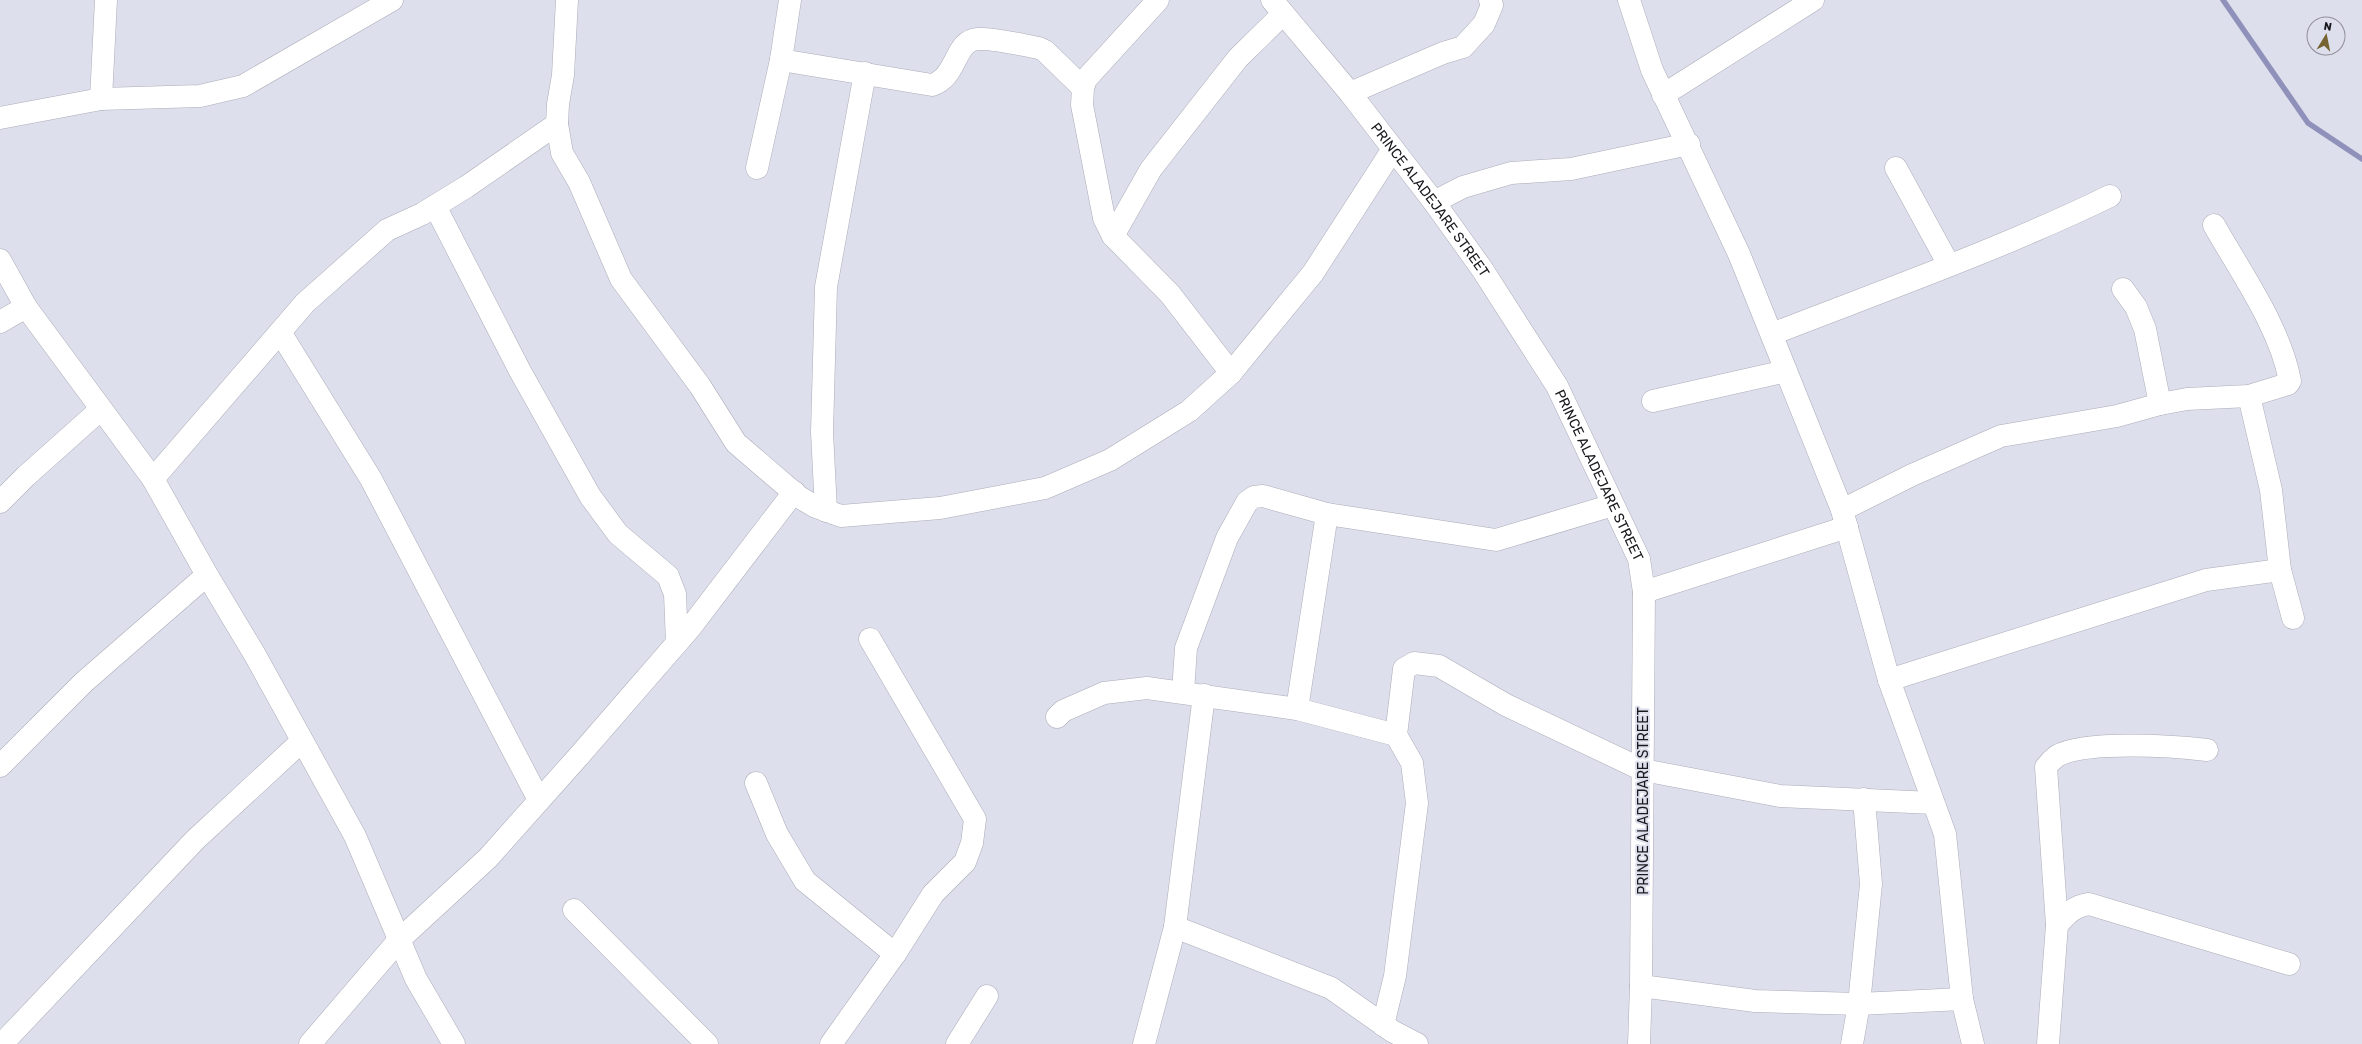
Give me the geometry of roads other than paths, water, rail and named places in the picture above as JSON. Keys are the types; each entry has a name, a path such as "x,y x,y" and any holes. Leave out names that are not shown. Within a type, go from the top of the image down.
{"street":[{"path":"101,99 106,0"},
{"path":"0,118 101,99 200,96 243,86 392,0"},
{"path":"567,0 563,75 558,104 557,124 562,153 578,182 620,279 700,386 736,443 794,492 816,507 840,516 940,508 1046,488 1110,460 1189,412 1231,374 1313,273 1393,149"},
{"path":"757,168 781,60 790,0"},
{"path":"1158,0 1095,68 1086,79 1083,88 1082,105 1104,218 1113,236 1170,294 1231,374"},
{"path":"1350,93 1443,53 1463,47 1484,24 1492,5 1490,0"},
{"path":"1629,0 1652,70 1663,95 1689,144 1739,254 1845,518 1889,680 1945,834 1948,847 1962,999 1973,1044"},
{"path":"1663,95 1813,0"},
{"path":"1113,236 1151,169 1278,7"},
{"name":"PRINCE ALADEJARE STREET","path":"1278,7 1350,93 1434,202 1482,269 1557,386 1639,559 1644,592 1642,986 1639,1044"},
{"path":"781,60 932,84 945,79 964,45 978,39 1039,48 1045,51 1083,88"},
{"path":"826,510 822,432 826,287 865,73"},
{"path":"153,479 305,303 387,230 435,206 466,187 557,124"},
{"path":"1434,202 1463,187 1511,173 1571,169 1689,144"},
{"path":"1896,168 1949,265"},
{"path":"1772,334 1949,265 2069,216 2110,196"},
{"path":"435,206 520,370 590,496 618,534 668,576 675,594 677,643"},
{"path":"1644,592 1845,518 1912,475 2001,436 2117,416 2160,404 2187,399 2249,396 2288,384 2290,381 2271,326 2214,225"},
{"path":"0,260 26,307 100,410 153,479 207,575 255,655 355,836 416,979 454,1044"},
{"path":"2123,289 2136,307 2143,322 2160,404"},
{"path":"0,322 26,307"},
{"path":"280,332 371,479 540,800"},
{"path":"1653,401 1786,371"},
{"path":"2249,396 2271,490 2280,570 2293,618"},
{"path":"0,502 26,476 100,410"},
{"path":"310,1044 399,940 488,858 540,800 677,643 794,492"},
{"path":"1183,692 1186,648 1227,538 1247,502 1254,497 1263,496 1327,514 1496,540 1614,505"},
{"path":"1297,709 1327,514"},
{"path":"1889,680 2206,580 2280,570"},
{"path":"0,766 84,682 207,575"},
{"path":"831,1044 896,954 933,894 964,862 972,843 975,819 870,639"},
{"path":"1384,1024 1394,976 1417,803 1412,763 1396,735 1404,669 1409,664 1423,663 1439,666 1506,705 1643,770 1780,796 1933,803"},
{"path":"1057,717 1063,711 1104,693 1147,688 1297,709 1396,735"},
{"path":"1144,1044 1175,927 1204,695"},
{"path":"2,1044 194,840 302,741"},
{"path":"2048,1044 2057,925 2046,767 2057,756 2074,750 2169,746 2207,750"},
{"path":"756,783 777,834 804,880 896,954"},
{"path":"1852,1044 1859,1004 1871,884 1864,800"},
{"path":"2057,925 2069,912 2079,906 2089,904 2289,964"},
{"path":"574,910 689,1028 707,1044"},
{"path":"1175,927 1332,988 1384,1024 1417,1044"},
{"path":"1642,986 1755,1001 1859,1004 1962,999"},
{"path":"957,1044 987,996"}],"waterway":[{"path":"2223,0 2308,123 2362,159"}]}
